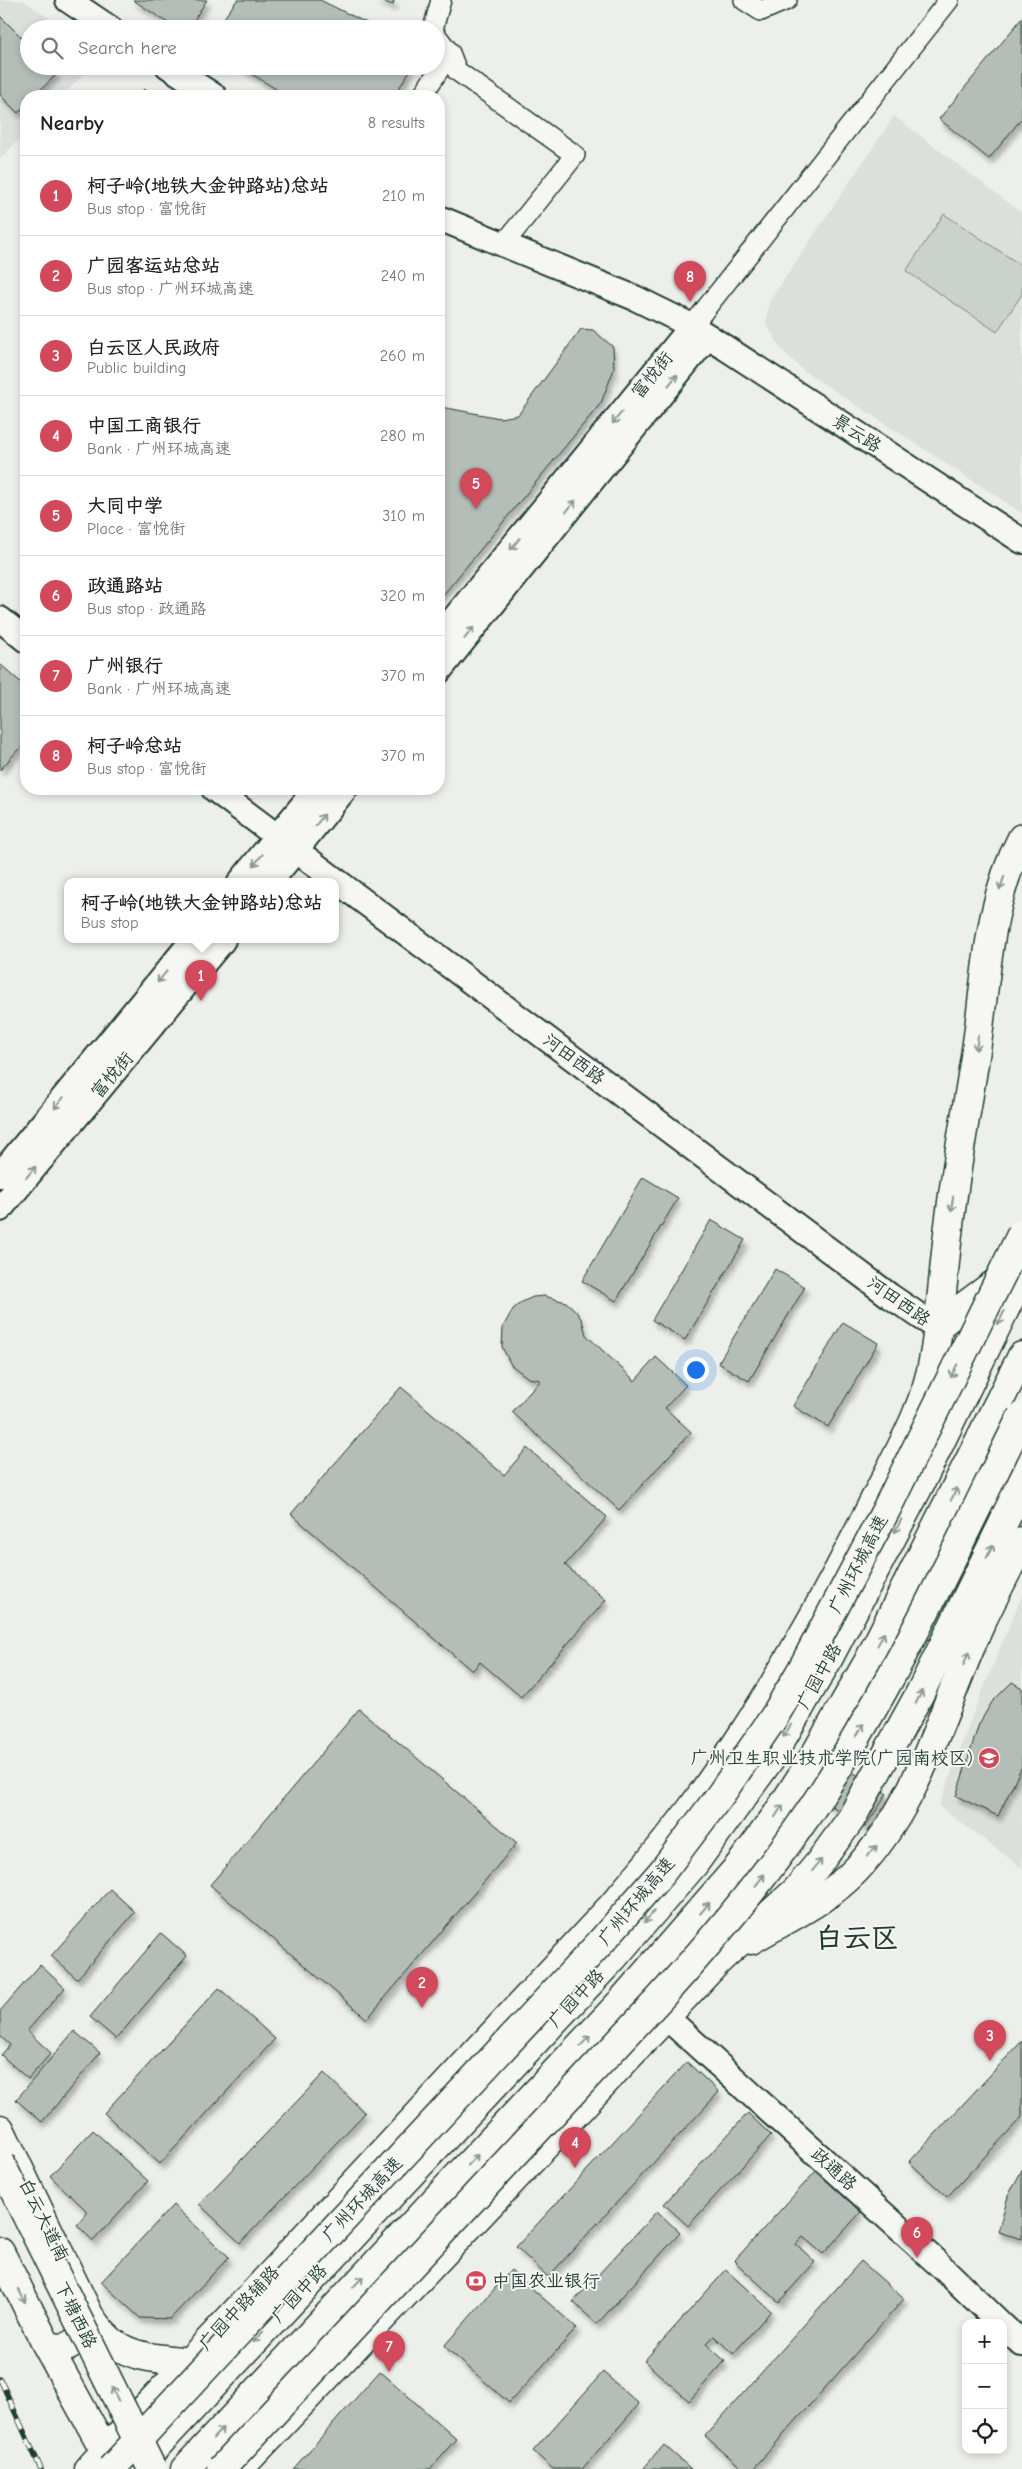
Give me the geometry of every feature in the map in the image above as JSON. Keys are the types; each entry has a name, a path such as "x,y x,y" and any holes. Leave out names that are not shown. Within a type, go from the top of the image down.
{"main road":[{"name":"广园中路辅路","path":"101,2463 189,2362 614,1904 690,1810 778,1678 865,1519 920,1406 930,1375 951,1206 970,1094 993,920 1000,888 1022,838"},
{"name":"广州环城高速","path":"101,2463 600,1943 662,1872 721,1794 774,1717 831,1616 1022,1233"},
{"path":"936,1327 1022,1263"},
{"name":"广园中路","path":"134,2469 614,1958 670,1894 737,1806 793,1721 856,1607 920,1484 1022,1274"},
{"name":"广园中路","path":"185,2469 621,2002 740,1865 781,1808 849,1698 905,1594 1022,1356"},
{"path":"221,2469 661,1997 707,1945 781,1853 858,1735 933,1594 1022,1416"},
{"path":"968,1467 1022,1421"},
{"path":"849,1698 889,1660 941,1597 966,1556 1022,1448"},
{"path":"865,1519 920,1484"},
{"path":"239,2469 719,1960 796,1891 819,1863 851,1819 920,1695 1022,1484"},
{"path":"621,2002 719,1960 824,1897 854,1872 886,1833 915,1783 981,1622 1022,1541"},
{"path":"670,1894 690,1810"},
{"path":"719,1960 740,1865"},
{"name":"白云大道南","path":"0,2129 89,2315 103,2335 128,2353 189,2362"},
{"name":"下塘西路","path":"0,2162 152,2469"},
{"path":"440,2195 525,2167"},
{"name":"下塘西路","path":"0,2204 134,2469"},
{"path":"289,2254 375,2212"},
{"path":"0,2252 46,2344 101,2463"},
{"path":"46,2344 57,2348 74,2344 84,2334 89,2315"},
{"path":"306,2400 325,2317"}],"street":[{"path":"68,0 98,20"},
{"path":"435,20 441,0"},
{"path":"744,0 761,11 787,0"},
{"path":"445,221 636,298 700,331 949,0"},
{"path":"445,47 450,53 457,72 574,154 503,245"},
{"path":"445,61 450,53"},
{"path":"182,75 205,90"},
{"path":"426,90 436,75"},
{"name":"景云路","path":"700,331 1022,541"},
{"name":"富悦街","path":"445,630 700,331"},
{"name":"富悦街","path":"445,663 700,331"},
{"path":"0,619 20,635"},
{"name":"河田西路","path":"222,795 276,838 332,878"},
{"path":"243,878 311,795"},
{"path":"273,878 340,795"},
{"name":"河田西路","path":"339,883 882,1290 936,1327"},
{"name":"富悦街","path":"0,1176 191,943"},
{"name":"富悦街","path":"0,1210 221,943"},
{"name":"政通路","path":"666,2017 944,2269 996,2319"},
{"path":"1007,2330 1022,2344"}],"shaded area":[{"path":"0,0 23,0 52,20 20,20 20,75 83,75 68,90 20,90 20,138 0,159"},
{"path":"894,116 1022,213 1022,513 804,371 782,350 766,324 769,302"},
{"path":"944,214 1022,266 1022,294 997,332 906,271"},
{"name":"广州卫生职业技术学院(广园南校区)","path":"1022,1595 1022,1868 939,1806 974,1711"}],"building":[{"path":"133,0 207,0 194,20 163,20"},
{"path":"237,0 320,0 361,20 223,20"},
{"path":"376,0 394,0 393,5"},
{"path":"0,16 20,36 20,75 56,75 40,90 20,90 20,111 18,113 0,95"},
{"path":"1022,18 1022,118 989,159 939,119"},
{"path":"253,75 407,75 398,90 277,90"},
{"path":"581,329 593,330 613,347 614,369 601,403 445,593 445,408 500,418 518,415"},
{"path":"0,664 20,682 20,748 0,770"},
{"path":"643,1177 678,1198 616,1301 582,1281"},
{"path":"711,1220 745,1240 685,1340 652,1320"},
{"path":"775,1269 805,1287 749,1381 718,1363"},
{"path":"544,1296 566,1302 575,1310 582,1320 586,1335 635,1381 656,1357 686,1385 665,1408 691,1432 619,1510 512,1412 541,1380 528,1378 511,1365 502,1347 503,1327 513,1309 522,1302 533,1297"},
{"path":"843,1322 878,1343 828,1427 793,1406"},
{"path":"401,1387 504,1475 527,1448 607,1517 565,1565 606,1600 521,1697 480,1662 472,1671 291,1514"},
{"path":"1012,1682 1022,1688 1022,1766 998,1816 956,1796 979,1724 992,1702"},
{"path":"359,1709 517,1843 367,2019 210,1885"},
{"path":"848,1769 887,1794 865,1827 827,1803"},
{"path":"110,1889 135,1912 77,1979 51,1956"},
{"path":"161,1933 187,1956 116,2039 90,2017"},
{"path":"40,1965 65,1988 27,2031 51,2053 28,2079 1,2055 10,2045 0,2036 0,2011"},
{"path":"219,1988 275,2039 160,2164 104,2113"},
{"path":"74,2031 100,2053 42,2122 16,2100"},
{"path":"1022,2041 1022,2117 947,2197 909,2162"},
{"path":"687,2062 719,2092 548,2277 516,2247"},
{"path":"324,2073 365,2113 240,2243 199,2204"},
{"path":"748,2113 771,2135 688,2226 664,2204"},
{"path":"93,2130 148,2181 93,2241 77,2225 88,2212 50,2176"},
{"path":"1022,2170 1022,2239 998,2232 1008,2196"},
{"path":"816,2171 861,2212 823,2254 803,2237 796,2244 815,2262 779,2302 734,2261"},
{"path":"173,2205 229,2257 170,2319 140,2318 101,2282"},
{"path":"657,2211 680,2233 597,2324 573,2302"},
{"path":"861,2261 904,2299 753,2469 743,2469 705,2436"},
{"path":"511,2270 577,2328 509,2403 444,2346"},
{"path":"726,2270 771,2311 733,2354 714,2336 706,2344 725,2361 689,2401 644,2361"},
{"path":"380,2371 456,2439 430,2469 293,2469"},
{"path":"603,2372 639,2404 582,2469 553,2469 533,2451"},
{"path":"664,2445 691,2469 643,2469"}],"railway":[{"path":"0,2379 41,2469"}],"place":[{"name":"柯子岭总站","path":"690,302"},
{"name":"大同中学","path":"476,509"},
{"name":"柯子岭(地铁大金钟路站)总站","path":"201,1001"},
{"name":"广州卫生职业技术学院(广园南校区)","path":"989,1758"},
{"name":"广园客运站总站","path":"422,2008"},
{"name":"白云区人民政府","path":"990,2061"},
{"name":"中国工商银行","path":"575,2168"},
{"name":"政通路站","path":"917,2258"},
{"name":"中国农业银行","path":"476,2281"},
{"name":"广州银行","path":"389,2372"}],"district":[{"name":"白云区","path":"857,1937"}]}
